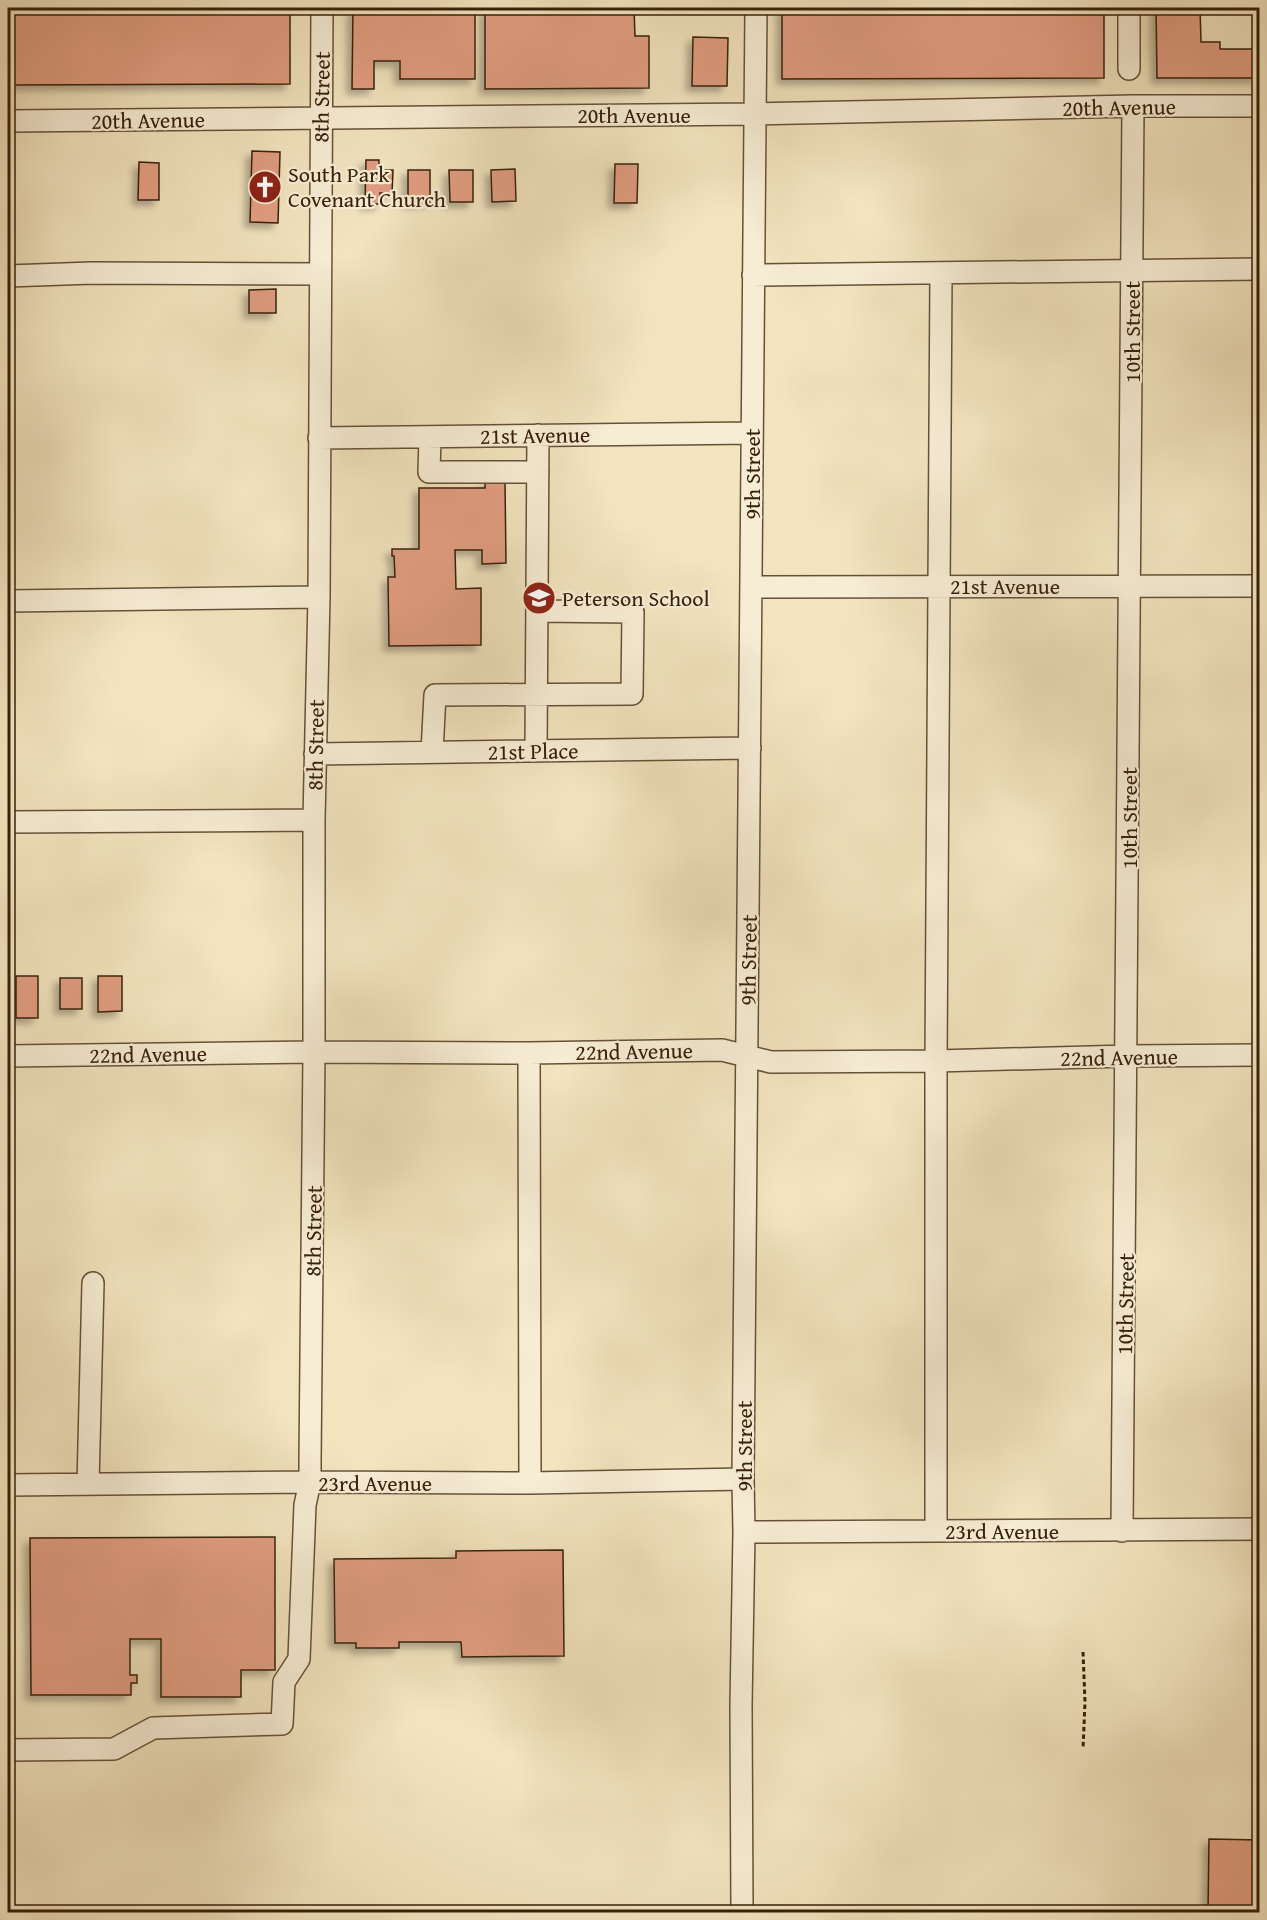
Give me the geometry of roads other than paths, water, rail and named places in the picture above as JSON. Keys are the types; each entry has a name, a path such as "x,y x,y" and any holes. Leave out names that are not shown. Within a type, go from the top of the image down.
{"street":[{"name":"8th Street","path":"8,1750 114,1749 153,1728 282,1724 284,1682 299,1659 305,1505 310,1482 322,8"},
{"name":"9th Street","path":"742,1912 741,1705 756,8"},
{"path":"1129,8 1129,69"},
{"name":"20th Avenue","path":"8,121 754,114 1133,106 1260,106"},
{"name":"10th Street","path":"1122,1531 1133,106"},
{"path":"753,275 1260,269"},
{"path":"8,276 92,273 320,274"},
{"path":"936,1531 936,1061 941,273"},
{"name":"21st Avenue","path":"319,438 752,433"},
{"path":"536,751 538,435"},
{"path":"430,437 429,472 538,472"},
{"name":"21st Avenue","path":"751,587 1260,586"},
{"path":"8,601 319,597"},
{"path":"432,752 435,695 632,694 633,612 538,611"},
{"name":"21st Place","path":"315,754 750,748"},
{"path":"8,822 314,820"},
{"name":"22nd Avenue","path":"8,1056 722,1050 771,1062 1260,1056"},
{"path":"529,1053 530,1483"},
{"path":"87,1484 93,1283"},
{"name":"23rd Avenue","path":"8,1485 310,1482 530,1483 743,1479"},
{"name":"23rd Avenue","path":"744,1532 1260,1529"}],"place":[{"name":"South Park Covenant Church","path":"265,187"},
{"name":"Peterson School","path":"539,598"}]}
